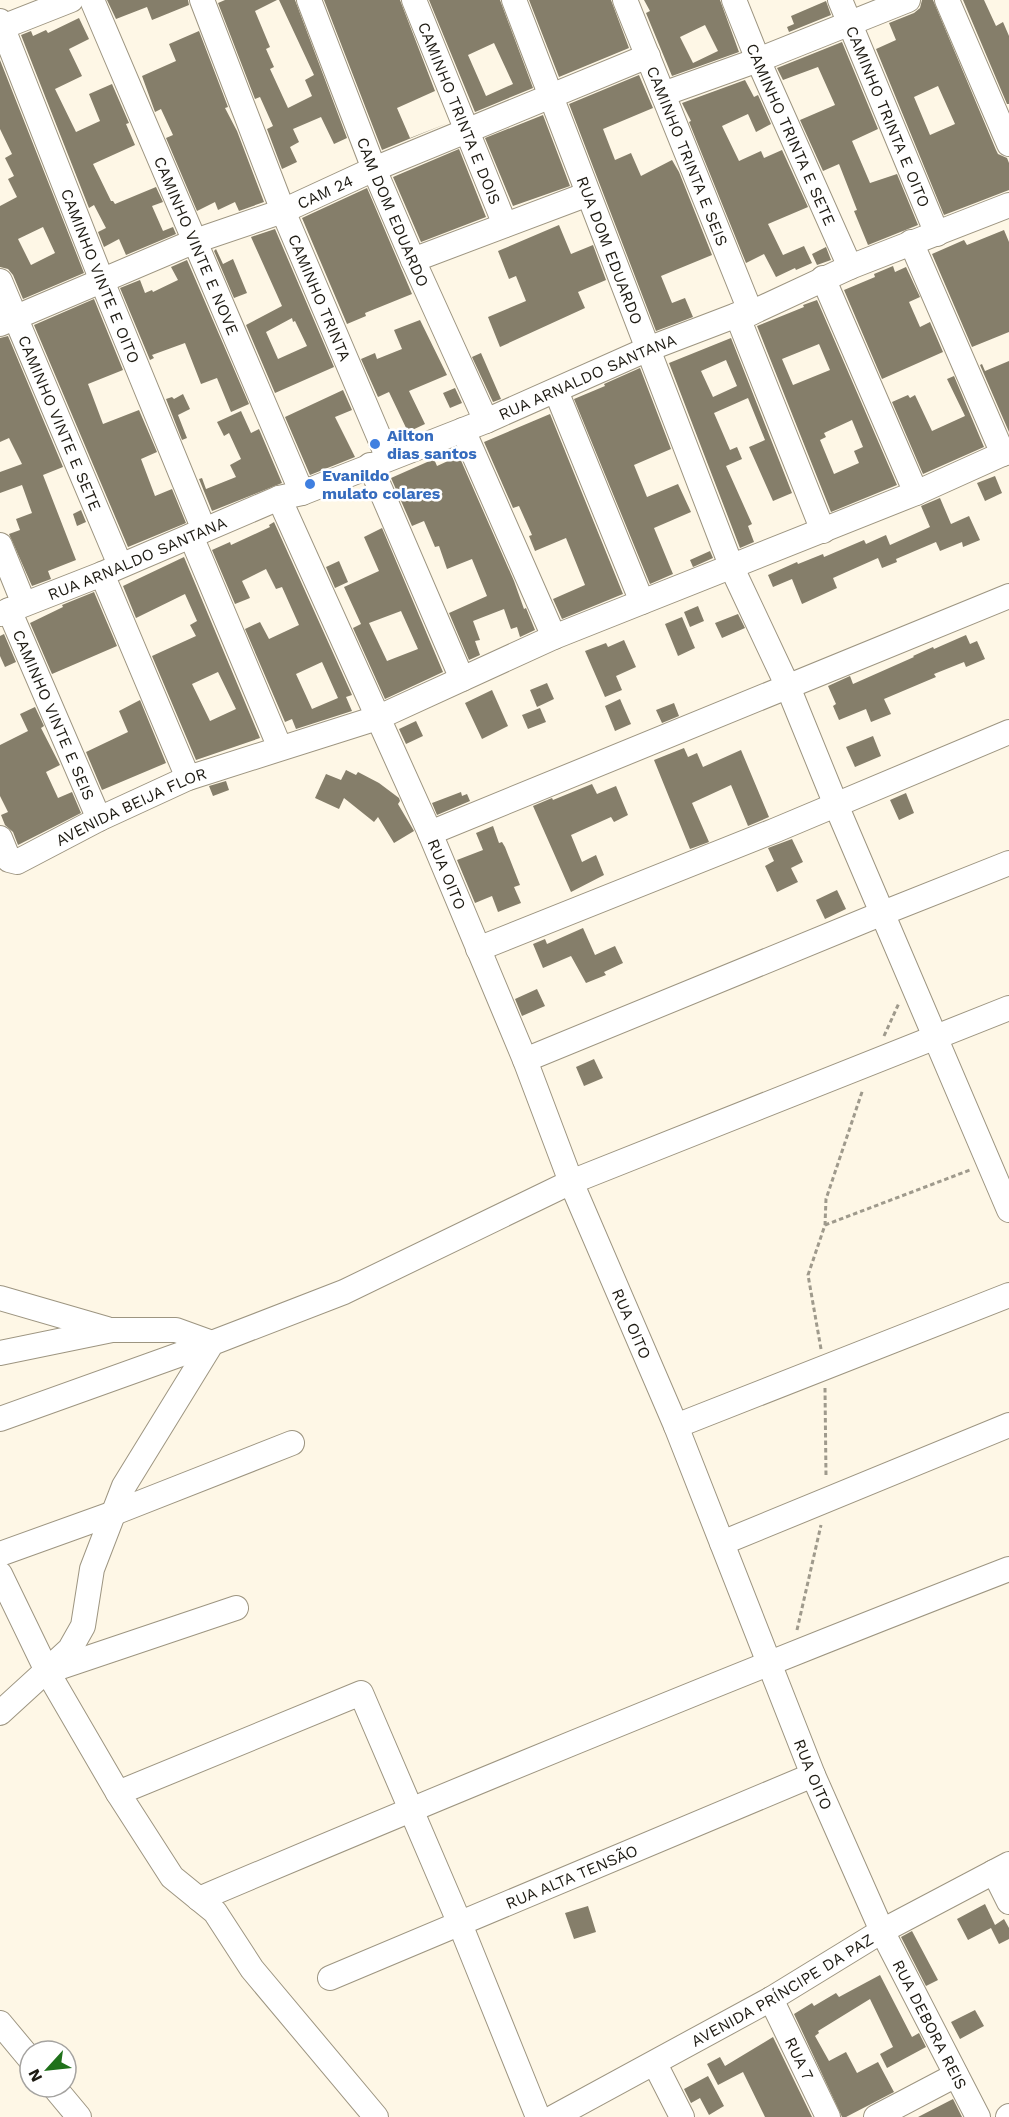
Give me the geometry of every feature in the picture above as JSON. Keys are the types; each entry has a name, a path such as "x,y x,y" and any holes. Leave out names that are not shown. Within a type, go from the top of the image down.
{"street":[{"path":"1,25 71,0"},
{"name":"CAMINHO VINTE E NOVE","path":"92,0 195,241 377,718"},
{"name":"CAMINHO TRINTA","path":"202,0 462,679"},
{"name":"CAM DOM EDUARDO","path":"309,0 374,169 486,421"},
{"name":"CAMINHO TRINTA E DOIS","path":"414,0 505,225"},
{"name":"RUA DOM EDUARDO","path":"514,0 732,568 788,687 936,1039 999,1159 1009,1210"},
{"name":"CAMINHO TRINTA E SEIS","path":"625,0 663,94 823,531"},
{"name":"CAMINHO TRINTA E SETE","path":"734,0 758,60 850,267"},
{"name":"CAMINHO TRINTA E OITO","path":"840,0 937,234"},
{"path":"663,94 758,60 908,0"},
{"path":"947,0 1009,144"},
{"name":"CAMINHO VINTE E OITO","path":"1,25 102,281 279,748"},
{"name":"CAM 24","path":"8,321 195,241 283,211 374,169 648,56"},
{"path":"413,260 588,194"},
{"name":"RUA ARNALDO SANTANA","path":"11,610 290,495 464,430 648,349 744,314 911,242 1007,211"},
{"path":"911,242 1006,452"},
{"path":"823,278 916,493"},
{"name":"CAMINHO VINTE E SETE","path":"0,281 8,321 111,570 188,778"},
{"path":"556,391 642,602"},
{"path":"464,430 554,637"},
{"name":"AVENIDA BEIJA FLOR","path":"0,838 9,860 17,862 99,819 188,778 377,718 554,637 916,493 1006,452"},
{"name":"CAMINHO VINTE E SEIS","path":"0,545 11,610 99,819"},
{"path":"430,833 1009,596"},
{"name":"RUA OITO","path":"377,718 430,833 525,1060 571,1182 676,1426 813,1775 882,1931"},
{"path":"478,949 836,805 1009,732"},
{"path":"525,1060 1009,863"},
{"path":"0,1419 212,1343 344,1292 571,1182 936,1039 1009,1008"},
{"path":"676,1426 1009,1295"},
{"path":"0,1298 112,1330"},
{"path":"0,1353 112,1330 176,1330 212,1343"},
{"path":"3,1702 47,1671 70,1650 83,1626 92,1569 124,1486 212,1343"},
{"path":"722,1543 1009,1425"},
{"path":"0,1554 114,1513 292,1443"},
{"path":"199,1899 410,1809 769,1662 1009,1569"},
{"path":"0,1574 47,1671 118,1793 172,1877 214,1912 252,1969 376,2117"},
{"path":"47,1671 236,1608"},
{"path":"118,1793 361,1693 460,1924 538,2117"},
{"name":"RUA ALTA TENSÃO","path":"330,1977 813,1775"},
{"path":"1002,1868 1009,1902"},
{"name":"AVENIDA PRÍNCIPE DA PAZ","path":"554,2117 771,2000 882,1931 1002,1868"},
{"name":"RUA DEBORA REIS","path":"882,1931 978,2117"},
{"name":"RUA 7","path":"771,2000 828,2117"},
{"path":"0,2023 18,2045"},
{"path":"655,2064 682,2117"},
{"path":"876,2117 956,2075"},
{"path":"64,2099 79,2117"}],"path":[{"path":"821,1352 808,1275 825,1225 826,1199 871,1064 911,977"},
{"path":"825,1225 999,1159"},
{"path":"795,1638 827,1500 825,1385"}],"building":[{"path":"107,0 188,0 189,5 152,20 147,7 116,19"},
{"path":"225,0 277,0 255,11 270,47 266,49 274,67 270,69 288,108 312,96 305,80 314,75 279,0 295,0 347,138 334,144 321,117 293,129 299,142 290,147 297,162 282,169 267,129 273,126 260,97 255,99 218,3"},
{"path":"324,0 400,0 435,91 397,108 410,138 448,123 382,150"},
{"path":"429,0 500,0 533,88 475,112","holes":["494,43 513,84 486,96 468,55"]},
{"path":"529,0 611,0 629,48 559,77"},
{"path":"644,0 720,0 739,52 672,76 646,13 650,11","holes":["705,25 718,51 693,63 680,37"]},
{"path":"922,0 933,0 996,150 998,154 1007,158 1009,163 1009,190 944,215 876,49 896,40 889,23 914,13 920,8","holes":["938,86 955,124 930,135 914,97"]},
{"path":"963,0 984,0 996,26 1003,22 1009,36 1009,104 1007,104"},
{"path":"826,1 831,15 789,32 787,27 794,24 791,16"},
{"path":"79,18 89,39 69,49 82,76 55,89 76,132 100,121 89,94 112,84 129,123 126,124 135,145 93,164 111,201 115,204 156,187 163,202 152,206 163,231 173,227 176,234 126,255 119,239 104,247 98,232 106,228 94,205 89,208 21,35 31,31 33,36 46,30 48,33"},
{"path":"199,31 228,107 225,108 237,131 264,202 239,211 235,202 218,210 215,202 197,211 166,138 173,135 161,109 155,112 142,76 176,61 169,44"},
{"path":"842,42 878,129 852,141 870,183 897,174 918,225 868,245 839,164 823,171 800,120 835,105 818,67 783,80 777,68"},
{"path":"0,60 84,273 23,299 13,275 8,269 0,267 0,206 17,197 8,179 14,176 5,158 12,154 0,129","holes":["43,227 55,253 31,265 18,239"]},
{"path":"639,75 653,108 603,129 615,160 631,153 641,176 672,160 712,255 661,276 672,303 685,298 693,317 656,331 569,104"},
{"path":"745,80 754,97 758,95 771,124 756,132 748,114 722,126 739,161 761,151 764,158 782,150 808,207 768,224 783,255 804,246 812,263 776,277 764,254 746,263 682,103"},
{"path":"543,115 570,186 513,206 485,138"},
{"path":"459,149 486,217 421,242 393,177"},
{"path":"367,188 412,294 365,313 366,316 347,324 302,218"},
{"path":"559,225 571,254 593,245 606,280 578,292 585,308 500,347 488,317 526,301 516,276 509,279 498,251"},
{"path":"275,229 334,367 275,393 246,325 282,306 251,237","holes":["292,318 293,322 295,321 307,346 278,359 266,332"]},
{"path":"1004,230 1009,242 1009,332 972,347 932,254 964,240 967,245"},
{"path":"826,247 831,260 817,265 812,254"},
{"path":"216,249 223,264 233,259 247,293 234,298 214,251"},
{"path":"187,260 249,404 231,412 217,378 201,384 185,343 152,355 154,358 150,360 120,288 140,280 145,293 152,290 153,292 178,280 171,267"},
{"path":"893,266 895,272 906,267 920,297 909,302 920,327 930,322 943,352 882,379 844,290 875,277 874,274"},
{"path":"94,299 123,370 88,384 103,424 139,410 157,452 141,459 155,496 172,489 186,523 128,547 34,325"},
{"path":"817,300 897,485 831,512 757,326 804,307 803,305","holes":["819,344 830,370 793,385 782,359","852,420 863,447 854,451 859,463 834,474 820,440 826,437 824,433"]},
{"path":"420,320 447,375 409,391 425,424 408,432 389,392 378,397 361,359 375,353 377,359 402,349 394,330"},
{"path":"8,336 63,467 43,475 76,560 48,571 51,579 32,586 9,534 20,530 16,519 32,513 22,485 0,493 0,472 22,464 9,438 0,442 0,338"},
{"path":"731,338 792,493 773,501 749,447 765,440 748,398 714,413 730,450 737,447 742,459 726,466 752,524 748,526 754,542 740,548 669,363","holes":["726,360 737,386 713,397 701,371"]},
{"path":"481,353 501,399 493,402 472,357"},
{"path":"1009,361 1009,432 980,365 982,364 985,371"},
{"path":"640,368 671,449 634,465 647,497 678,484 691,512 654,528 673,574 650,584 574,399"},
{"path":"954,376 984,447 923,474 892,402 908,395 910,398 915,395 932,431 965,416 947,379"},
{"path":"455,388 462,403 450,408 443,393"},
{"path":"343,390 352,410 335,417 355,457 310,475 285,417"},
{"path":"183,394 190,409 178,415 187,438 182,440 166,399 172,397 174,399"},
{"path":"241,411 251,433 259,429 282,483 212,511 199,479 202,478 206,489 236,477 230,465 241,459 229,433 224,436 217,422"},
{"path":"550,414 623,594 562,619 553,599 585,585 566,538 535,551 529,536 532,535 519,506 513,508 484,442"},
{"path":"459,456 535,630 520,637 517,627 511,629 504,609 473,621 480,640 475,641 480,655 469,660 449,613 487,596 472,559 447,569 439,546 435,547 424,521 412,526 391,478 434,459 437,466"},
{"path":"995,476 1002,493 985,501 977,483"},
{"path":"940,498 951,524 969,516 980,540 963,547 962,542 940,551 936,542 896,559 897,562 882,568 878,558 833,578 837,588 802,604 792,579 773,587 768,575 797,562 798,564 823,554 824,557 864,540 866,544 886,535 890,545 930,527 921,506"},
{"path":"81,510 86,522 77,526 73,514"},
{"path":"274,522 352,695 346,697 352,711 296,729 292,719 285,722 245,629 260,622 269,639 299,625 282,587 276,589 266,569 242,581 250,598 235,604 212,550 230,542 231,545 270,527 269,525","holes":["322,662 338,698 312,709 296,674"]},
{"path":"382,528 443,672 385,699 353,628 361,624 344,587 379,571 364,537","holes":["401,611 418,649 387,661 369,623"]},
{"path":"710,551 713,558 693,567 690,560"},
{"path":"184,557 260,738 196,760 152,656 196,636 190,625 197,621 185,594 136,618 123,586","holes":["218,672 236,709 210,721 192,684"]},
{"path":"339,561 348,582 335,588 326,567"},
{"path":"94,592 117,646 52,674 30,623 63,607 62,605"},
{"path":"698,606 704,621 690,627 684,612"},
{"path":"738,614 745,628 722,638 715,623"},
{"path":"682,617 695,648 678,656 665,624"},
{"path":"4,634 16,662 5,667 0,656 0,636"},
{"path":"966,635 970,644 977,641 985,659 966,667 964,662 934,674 936,677 884,699 891,714 871,722 866,709 839,720 833,706 836,704 828,686 850,676 853,684 933,647 934,649"},
{"path":"624,640 636,667 616,676 622,690 605,697 585,651 606,643 608,647"},
{"path":"547,683 554,699 537,707 530,690"},
{"path":"492,690 508,726 482,739 465,703"},
{"path":"620,699 631,724 615,731 605,706"},
{"path":"140,700 166,763 102,790 86,752 128,732 119,711"},
{"path":"674,703 679,716 662,723 656,710"},
{"path":"35,707 44,726 41,728 60,765 46,772 58,798 72,792 81,813 18,845 13,832 5,825 1,815 8,812 0,796 0,745 28,731 20,714"},
{"path":"540,708 546,722 528,729 522,715"},
{"path":"416,721 423,736 406,744 399,729"},
{"path":"873,736 881,756 855,767 846,747"},
{"path":"684,748 688,757 697,753 703,767 741,750 769,817 748,826 731,785 692,803 709,842 690,849 654,760"},
{"path":"346,770 356,775 358,772 379,783 399,798 398,804 414,831 394,843 378,817 374,822 344,798 339,809 315,798 326,774 341,780"},
{"path":"226,781 229,790 213,796 209,786"},
{"path":"592,784 597,794 616,786 628,815 614,822 611,817 571,835 582,862 596,855 604,875 571,892 533,806"},
{"path":"461,792 462,796 467,794 470,801 437,815 432,803"},
{"path":"906,793 914,813 899,820 890,800"},
{"path":"493,826 499,843 502,842 505,847 520,885 514,887 521,903 498,912 492,896 475,903 457,860 483,850 476,833"},
{"path":"792,839 803,862 791,868 798,882 777,892 765,866 774,861 768,848"},
{"path":"837,890 846,909 825,919 816,900"},
{"path":"583,928 595,955 615,946 623,963 604,972 606,975 586,983 571,956 543,968 533,944 545,939 547,944"},
{"path":"537,989 545,1006 522,1016 515,999"},
{"path":"594,1059 603,1078 584,1086 576,1067"},
{"path":"985,1904 995,1925 1004,1919 1009,1928 1009,1939 999,1944 991,1928 968,1940 957,1919"},
{"path":"588,1906 596,1932 574,1939 565,1913"},
{"path":"912,1931 938,1980 926,1986 901,1937"},
{"path":"880,1975 912,2037 919,2033 926,2047 887,2068 880,2054 893,2047 870,1999 818,2031 819,2033 815,2036 829,2061 846,2052 857,2073 878,2062 894,2092 842,2117 794,2014 836,1993 839,1997"},
{"path":"975,2010 984,2026 960,2039 951,2022"},
{"path":"773,2037 812,2117 765,2117 743,2072 718,2085 707,2064 720,2057 725,2066"},
{"path":"708,2076 724,2106 709,2115 700,2098 691,2103 684,2089"},
{"path":"953,2099 962,2117 918,2117"}],"place":[{"name":"Ailton dias santos","path":"375,444"},
{"name":"Evanildo mulato colares","path":"310,484"}]}
